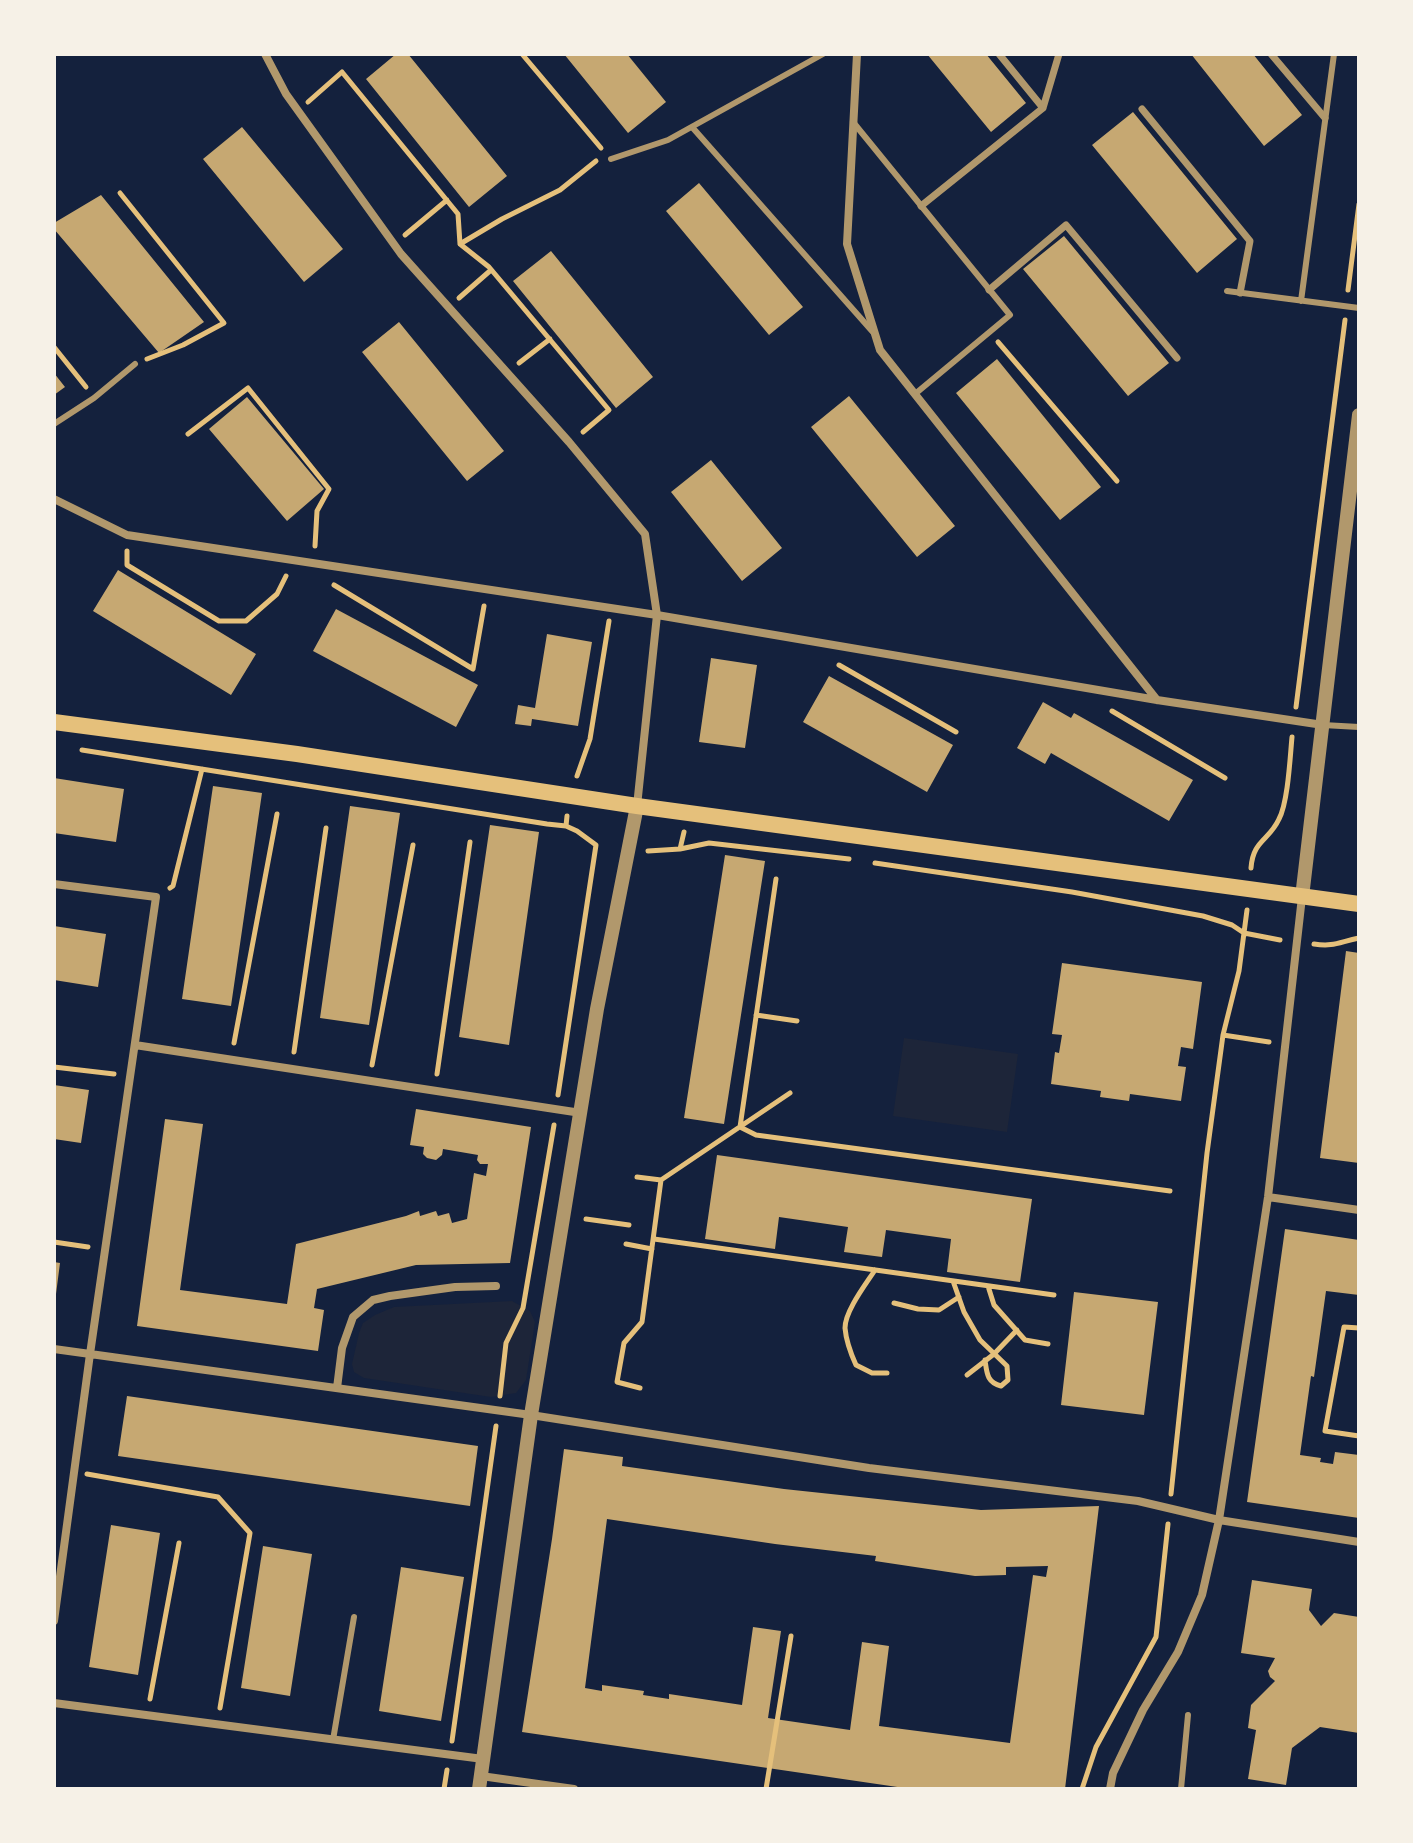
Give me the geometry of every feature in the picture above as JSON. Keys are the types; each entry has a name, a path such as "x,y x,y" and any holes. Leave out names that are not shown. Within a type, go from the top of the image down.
{"main road":[{"path":"54,722 297,754 637,806 1359,904"}],"street":[{"path":"265,54 286,94 394,244 645,534 657,615 637,806 597,1009 531,1415 480,1782 574,1789"},
{"path":"857,54 847,244 880,350 1157,700"},
{"path":"999,54 1043,108"},
{"path":"921,206 1043,108 1059,54"},
{"path":"1271,54 1325,118"},
{"path":"1142,109 1250,241 1240,293"},
{"path":"989,290 1066,225 1177,358"},
{"path":"1110,1789 1113,1773 1137,1722 1178,1652 1202,1595 1219,1520 1268,1197 1359,415"},
{"path":"54,499 127,535 657,615 1323,725"},
{"path":"54,884 156,897 54,1621"},
{"path":"135,1045 581,1113"},
{"path":"1268,1197 1359,1210"},
{"path":"337,1388 342,1348 353,1317 373,1300 455,1287 496,1286"},
{"path":"54,1349 498,1410 869,1468 1138,1501 1219,1520 1359,1542"},
{"path":"54,1703 483,1759"}],"lane":[{"path":"611,159 668,140 823,54"},
{"path":"1301,301 1334,54"},
{"path":"853,122 1010,315 915,394"},
{"path":"692,127 876,335"},
{"path":"1227,291 1359,308"},
{"path":"54,424 94,398 135,364"},
{"path":"1323,725 1359,727"},
{"path":"333,1740 354,1617"},
{"path":"1181,1789 1188,1715"}],"path":[{"path":"460,244 560,190 606,152 522,54"},
{"path":"298,110 342,72 447,200 458,214 460,244 491,270 609,410 570,444"},
{"path":"120,193 224,323 183,345 135,364"},
{"path":"394,244 447,200"},
{"path":"1082,1789 1096,1747 1156,1637 1207,1153 1223,1035 1239,971 1252,859 1256,846 1280,818 1287,783 1359,204"},
{"path":"448,307 491,270"},
{"path":"990,332 1117,481"},
{"path":"508,373 550,339"},
{"path":"54,347 94,398"},
{"path":"188,434 248,388 329,489 317,511 313,563"},
{"path":"127,535 127,565 219,621 246,621 277,594 293,560"},
{"path":"331,583 473,669 488,589"},
{"path":"566,826 570,795 590,739 611,608"},
{"path":"833,662 956,732"},
{"path":"1136,727 1225,778"},
{"path":"73,749 566,826 596,845 523,1308 506,1343 450,1754"},
{"path":"156,897 173,886 202,769"},
{"path":"231,1060 277,814"},
{"path":"292,1069 326,828"},
{"path":"434,1091 470,842"},
{"path":"680,849 709,843 856,860"},
{"path":"369,1081 413,845"},
{"path":"871,862 1072,892 1203,916 1232,925 1244,933 1298,942 1331,947 1359,938"},
{"path":"740,1127 776,879"},
{"path":"756,1015 797,1021"},
{"path":"1223,1035 1285,1045"},
{"path":"54,1067 130,1075"},
{"path":"637,1177 661,1180 790,1093"},
{"path":"740,1127 756,1135 1170,1191"},
{"path":"640,1388 617,1382 624,1343 642,1322 661,1180"},
{"path":"586,1219 629,1225"},
{"path":"654,1239 1054,1295"},
{"path":"54,1242 105,1250"},
{"path":"626,1244 652,1249"},
{"path":"875,1270 845,1325 856,1365 872,1373 887,1373"},
{"path":"953,1281 964,1312 980,1340 1007,1366 1008,1380 1001,1386 987,1377 985,1360"},
{"path":"988,1286 994,1305 1025,1340 1048,1344"},
{"path":"894,1303 939,1310 959,1297"},
{"path":"1359,1328 1344,1327 1325,1431 1359,1436"},
{"path":"967,1375 994,1354 1017,1330"},
{"path":"74,1472 218,1497 250,1533 217,1725"},
{"path":"147,1715 179,1543"},
{"path":"766,1789 791,1636"}],"shaded area":[{"path":"904,1038 1018,1054 1007,1132 893,1116"},
{"path":"512,1301 530,1311 535,1322 526,1380 516,1393 491,1397 364,1378 354,1372 352,1364 359,1333 363,1323 375,1315 394,1307"}],"building":[{"path":"396,54 408,54 507,176 469,207 366,79"},
{"path":"564,54 627,54 666,102 628,133"},
{"path":"927,54 986,54 1026,103 991,132"},
{"path":"1191,54 1253,54 1302,115 1264,146"},
{"path":"1133,112 1237,239 1197,273 1092,145"},
{"path":"242,127 343,249 304,282 203,159"},
{"path":"699,183 803,307 769,335 666,211"},
{"path":"101,195 204,322 159,353 54,229 54,223"},
{"path":"1064,236 1169,363 1128,396 1023,269"},
{"path":"551,251 653,377 616,408 513,281"},
{"path":"399,322 504,451 467,481 362,352"},
{"path":"997,359 1101,487 1060,520 956,393"},
{"path":"54,373 65,387 54,395"},
{"path":"849,396 955,526 917,557 811,427"},
{"path":"247,397 324,489 287,521 209,429"},
{"path":"711,460 782,548 742,581 671,492"},
{"path":"118,570 256,654 231,695 93,611"},
{"path":"336,609 478,685 456,727 313,651"},
{"path":"547,634 592,642 578,726 532,719 531,726 515,724 518,705 535,708"},
{"path":"711,658 757,665 745,748 699,742"},
{"path":"829,676 953,745 927,792 803,722"},
{"path":"1043,702 1071,718 1074,713 1193,780 1169,821 1051,753 1045,764 1017,748"},
{"path":"54,778 124,789 116,842 54,833"},
{"path":"213,786 262,793 231,1006 182,999"},
{"path":"350,806 400,813 369,1025 320,1018"},
{"path":"490,825 539,832 509,1045 459,1037"},
{"path":"725,855 765,861 724,1124 684,1118"},
{"path":"54,926 106,934 98,987 54,980"},
{"path":"1346,951 1359,953 1359,1163 1320,1158"},
{"path":"1062,963 1202,982 1193,1049 1181,1047 1178,1066 1186,1067 1181,1101 1130,1094 1129,1101 1100,1097 1101,1091 1051,1084 1055,1052 1059,1053 1062,1035 1052,1034"},
{"path":"54,1085 89,1090 81,1143 54,1139"},
{"path":"416,1109 531,1127 510,1263 416,1265 317,1289 314,1308 324,1310 318,1351 137,1326 165,1119 203,1124 180,1290 287,1304 296,1244 419,1211 420,1216 436,1211 438,1216 449,1213 452,1223 467,1219 474,1173 486,1176 488,1164 480,1164 478,1155 443,1149 436,1160 427,1158 423,1154 424,1147 410,1145"},
{"path":"717,1155 1032,1199 1020,1282 947,1272 951,1239 886,1230 882,1257 844,1252 848,1227 779,1217 775,1249 705,1239"},
{"path":"1285,1229 1359,1240 1359,1295 1326,1291 1300,1455 1321,1458 1320,1462 1333,1464 1335,1452 1359,1455 1359,1518 1247,1502"},
{"path":"54,1262 60,1263 56,1294 54,1294"},
{"path":"1074,1292 1158,1302 1144,1415 1061,1405"},
{"path":"127,1396 478,1446 470,1506 118,1456"},
{"path":"564,1449 623,1457 622,1466 784,1489 981,1510 1099,1506 1065,1789 911,1789 522,1732","holes":["607,1519 876,1556 875,1561 975,1576 1006,1575 1006,1567 1048,1566 1046,1577 1033,1575 1010,1743 879,1726 889,1646 862,1642 850,1730 768,1718 781,1631 753,1627 742,1705 669,1694 669,1699 643,1695 644,1691 602,1685 602,1691 585,1688"]},
{"path":"111,1525 160,1533 138,1675 89,1667"},
{"path":"263,1546 312,1554 290,1696 241,1688"},
{"path":"401,1567 464,1577 441,1721 379,1711"},
{"path":"1252,1580 1312,1589 1309,1610 1321,1626 1334,1613 1359,1617 1359,1733 1320,1727 1292,1748 1286,1785 1248,1779 1256,1730 1248,1728 1251,1705 1275,1681 1268,1671 1275,1658 1241,1653"}]}
